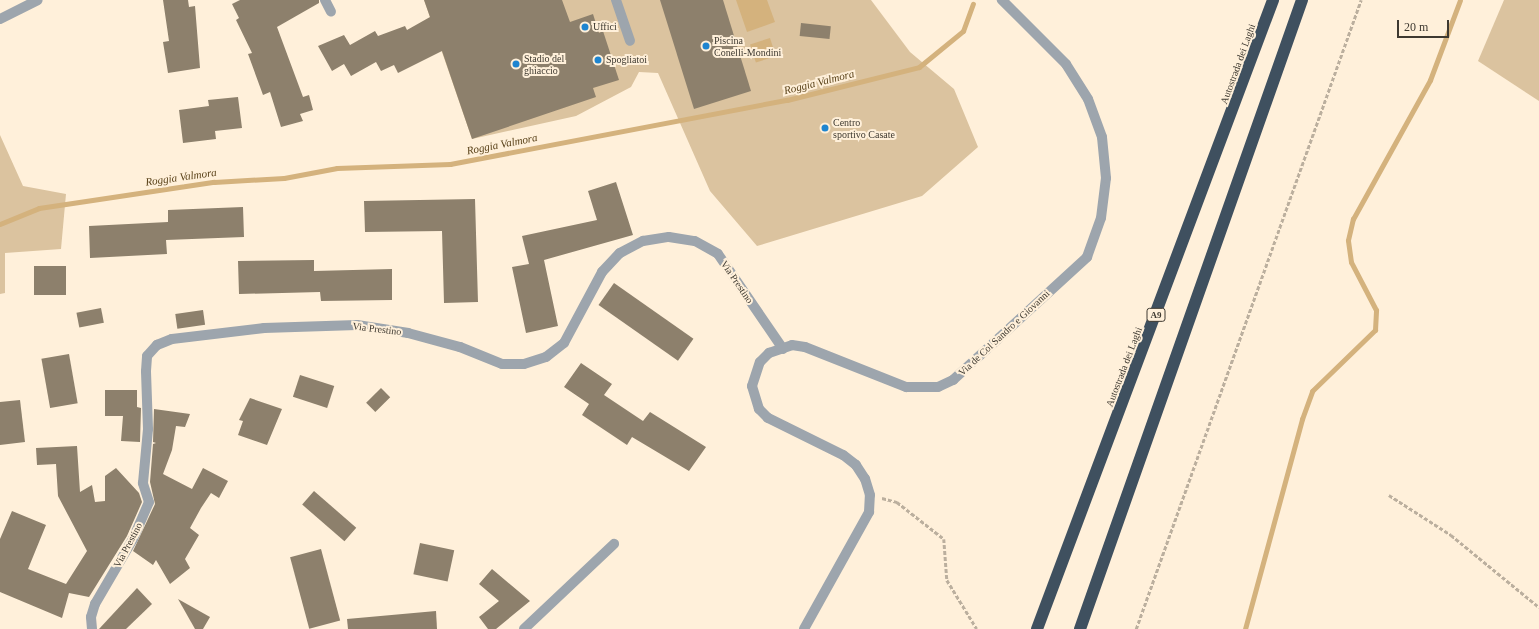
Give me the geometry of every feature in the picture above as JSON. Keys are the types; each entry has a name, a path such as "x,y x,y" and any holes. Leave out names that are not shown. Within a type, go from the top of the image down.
{"highway":[{"name":"Autostrada dei Laghi","path":"1037,629 1273,0"},
{"path":"1080,629 1302,0"}],"street":[{"path":"0,19 38,0"},
{"path":"325,0 331,12"},
{"path":"616,0 630,40"},
{"name":"Via de Col Sandro e Giovanni","path":"804,629 869,512 870,495 865,479 847,458 768,418 760,409 753,392 754,373 769,353 792,345 805,347 906,387 938,387 953,380 1087,257 1101,218 1106,184 1102,137 1088,98 1066,64 1002,0"},
{"name":"Via Prestino","path":"92,629 96,604 133,539 150,502 143,483 148,429 146,371 147,356 157,345 172,339 264,328 357,325 408,333 460,347 502,364 524,364 546,357 564,343 602,272 620,253 643,241 669,237 695,241 718,254 783,349"},
{"path":"524,629 614,544"}],"path":[{"path":"1136,629 1361,0"},
{"path":"870,495 896,502 944,539 947,580 977,629"},
{"path":"1389,495 1451,535 1539,608"}],"shaded area":[{"name":"Centro sportivo Casate","path":"424,0 871,0 910,52 954,89 978,147 922,196 757,246 710,191 658,73 639,72 631,87 576,116 472,139"},
{"path":"736,0 767,0 775,22 747,32"},
{"path":"1504,0 1539,0 1539,101 1478,61"},
{"path":"770,38 776,56 756,63 750,44"},
{"path":"0,135 23,186 66,194 61,249 5,253 5,293 0,294"}],"building":[{"path":"163,0 188,0 189,7 195,6 200,68 168,73 163,42 169,41"},
{"path":"240,0 319,0 319,3 277,27 303,97 309,95 313,110 300,114 303,121 281,127 270,92 263,95 248,54 252,53 236,20 239,18 232,4"},
{"name":"Stadio del ghiaccio","path":"424,0 562,0 570,22 593,14 599,33 603,31 619,80 593,88 596,97 472,139 442,51 398,73 394,65 381,71 376,62 351,76 344,64 332,71 318,46 344,35 350,45 375,31 378,36 405,26 407,30 430,17"},
{"name":"Piscina Conelli-Mondini","path":"660,0 723,0 751,91 694,109"},
{"path":"801,23 831,26 829,39 800,36"},
{"path":"238,97 242,128 215,131 216,139 183,143 179,110 209,106 208,100"},
{"path":"616,182 633,235 544,260 558,326 526,333 512,267 529,264 522,236 597,220 588,191"},
{"path":"475,199 478,302 444,303 442,231 365,232 364,201"},
{"path":"243,207 244,237 166,240 167,254 90,258 89,226 168,222 168,210"},
{"path":"314,260 314,271 392,269 392,300 321,301 320,292 239,294 238,261"},
{"path":"34,266 66,266 66,295 34,295"},
{"path":"614,283 693,339 678,361 599,305"},
{"path":"101,308 104,323 79,327 76,313"},
{"path":"203,310 205,325 177,329 175,314"},
{"path":"69,354 78,403 50,408 41,359"},
{"path":"581,363 612,384 604,395 643,421 650,412 706,447 689,471 632,437 627,445 582,415 589,404 564,387"},
{"path":"300,375 334,386 327,408 293,397"},
{"path":"381,388 390,397 375,412 366,403"},
{"path":"105,390 137,390 137,407 141,408 140,442 121,441 123,416 105,416"},
{"path":"250,398 282,409 267,445 238,435 243,421 239,420"},
{"path":"20,400 25,442 0,445 0,402"},
{"path":"154,409 190,414 185,427 176,426 172,450 163,474 192,489 203,468 228,481 219,498 211,493 201,508 190,528 199,535 185,559 190,568 170,584 156,560 153,565 133,551 155,504 150,482 153,444 156,443 153,442"},
{"path":"77,446 80,492 92,485 95,502 105,501 105,476 116,468 139,493 142,502 127,536 89,597 69,593 62,618 0,592 0,539 12,511 46,525 28,569 66,584 87,551 58,496 56,464 37,465 36,448"},
{"path":"314,491 356,528 344,541 302,505"},
{"path":"420,543 454,550 448,582 413,574"},
{"path":"321,549 340,620 309,629 290,557"},
{"path":"492,569 530,601 496,629 488,629 479,617 499,601 479,584"},
{"path":"137,588 152,604 126,629 99,629"},
{"path":"178,599 210,617 203,629 195,629"},
{"path":"436,611 437,629 348,629 347,619"}],"waterway":[{"path":"1245,629 1302,419 1312,391 1375,330 1376,310 1351,262 1348,240 1353,219 1430,80 1460,0"},
{"name":"Roggia Valmora","path":"0,224 39,208 214,182 284,178 337,168 450,164 787,100 919,67 963,31 973,4"}],"place":[{"name":"Uffici","path":"585,27"},
{"name":"Piscina Conelli-Mondini","path":"706,46"},
{"name":"Spogliatoi","path":"598,60"},
{"name":"Stadio del ghiaccio","path":"516,64"},
{"name":"Centro sportivo Casate","path":"825,128"}]}
